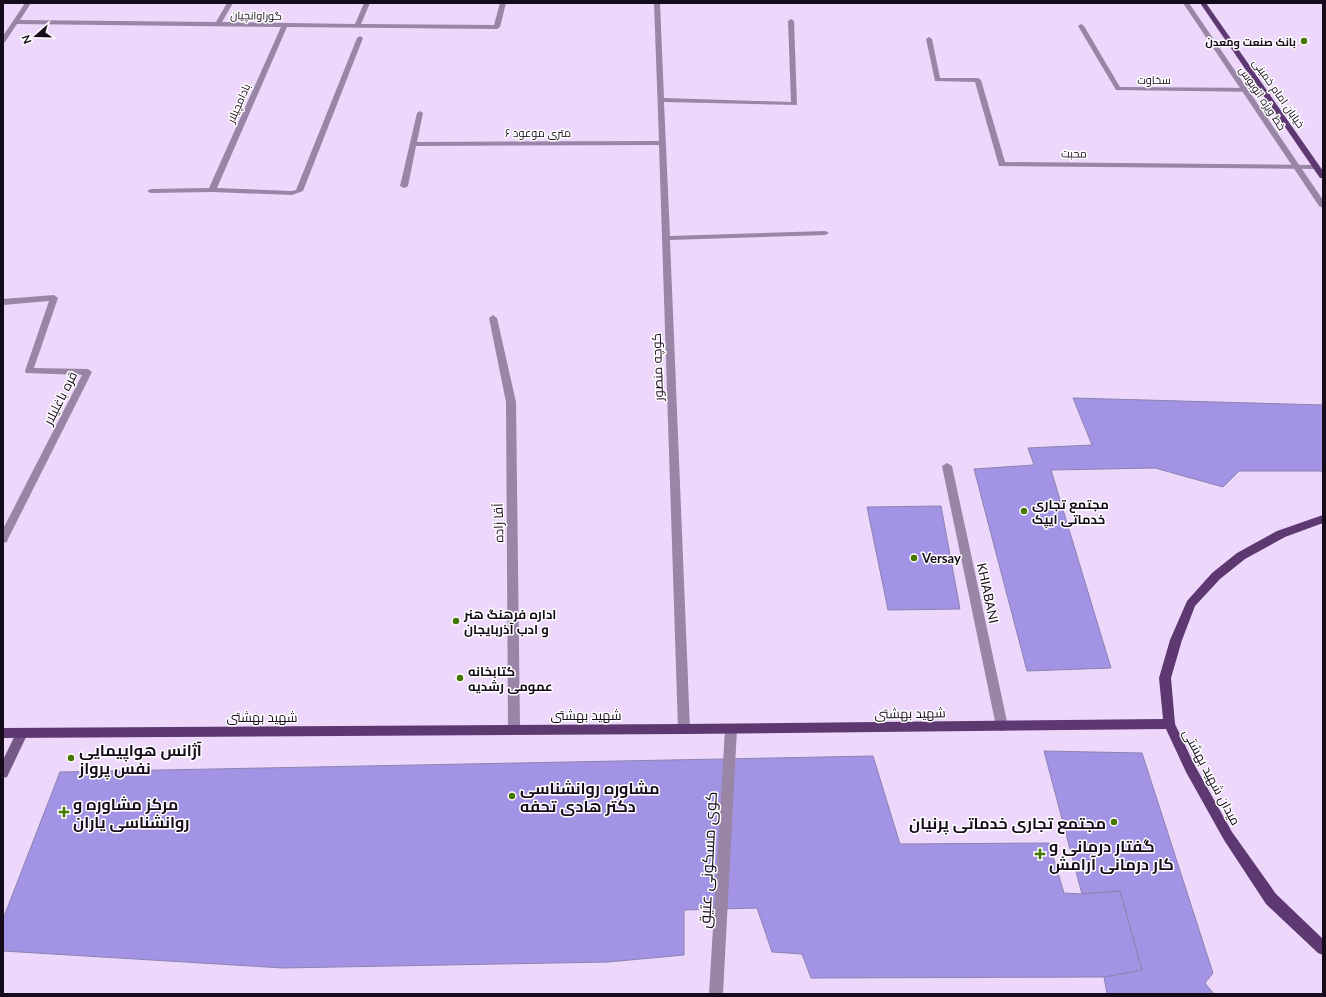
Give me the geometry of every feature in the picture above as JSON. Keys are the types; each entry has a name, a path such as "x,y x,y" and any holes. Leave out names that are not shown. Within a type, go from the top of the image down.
{"main road":[{"name":"خیابان امام خمینی","path":"1203,3 1323,176"},
{"name":"میدان شهید بهشتی","path":"1323,519 1281,534 1241,556 1216,576 1191,604 1176,640 1165,678 1169,724 1190,768 1232,842 1271,899 1323,948"},
{"name":"شهید بهشتى","path":"3,733 731,729 1169,724"},
{"path":"3,773 22,733"}],"street":[{"path":"3,40 28,3"},
{"path":"218,24 230,3"},
{"path":"357,26 367,3"},
{"name":"گوراوانچیان","path":"15,22 497,27 503,3"},
{"name":"کوچه منصور","path":"657,3 684,729"},
{"name":"خط ویژه اتوبوس","path":"1186,3 1323,206"},
{"path":"661,100 795,104 791,21"},
{"name":"بادامچیلار","path":"212,190 285,25"},
{"name":"سخاوت","path":"1081,26 1118,89 1263,90"},
{"path":"151,191 212,190 292,193 299,191 360,38"},
{"name":"محبت","path":"930,39 937,80 978,80 1002,164 1316,166"},
{"path":"404,186 420,113"},
{"name":"۶ متری موعود","path":"413,144 662,143"},
{"path":"666,238 825,233"},
{"name":"قره باغلیلار","path":"3,302 54,298 29,371 88,372 3,539"},
{"name":"آقا زاده","path":"493,318 511,402 514,729"},
{"name":"KHIABANI","path":"947,466 1002,726"},
{"name":"کوی مسکونی عتیق","path":"716,994 731,729"}],"building":[{"name":"مجتمع تجاری خدماتی ایپک","path":"1073,398 1323,405 1323,471 1239,471 1223,487 1155,468 1051,470 1111,668 1027,671 974,469 1034,465 1028,448 1092,445"},
{"name":"Versay","path":"941,506 960,609 888,610 867,507"},
{"name":"مجتمع تجاری خدماتی پرنیان","path":"1044,751 1142,753 1213,973 1205,983 1214,994 1107,994 1104,977 1142,970 1120,891 1082,894"},
{"path":"873,756 900,844 1049,843 1064,893 1082,894 1120,891 1142,970 1104,977 811,978 802,954 772,952 757,908 684,910 684,955 608,962 283,968 3,951 3,919 60,772"}],"place":[{"name":"بانک صنعت ومعدن","path":"1304,41"},
{"name":"مجتمع تجاری خدماتی ایپک","path":"1024,511"},
{"name":"Versay","path":"914,558"},
{"name":"اداره فرهنگ هنر و ادب آذربایجان","path":"456,621"},
{"name":"کتابخانه عمومی رشدیه","path":"460,678"},
{"name":"آژانس هواپیمایی نفس پرواز","path":"71,758"},
{"name":"مشاوره روانشناسی دکتر هادی تحفه","path":"512,796"},
{"name":"مرکز مشاوره و روانشناسی یاران","path":"64,812"},
{"name":"مجتمع تجاری خدماتی پرنیان","path":"1114,822"},
{"name":"گفتار درمانی و کار درمانی آرامش","path":"1040,854"}]}
